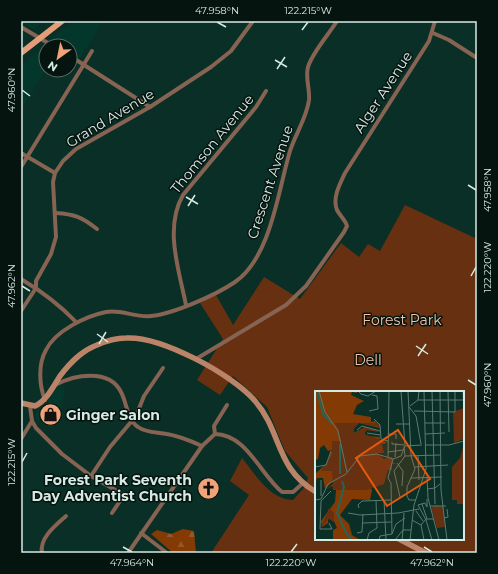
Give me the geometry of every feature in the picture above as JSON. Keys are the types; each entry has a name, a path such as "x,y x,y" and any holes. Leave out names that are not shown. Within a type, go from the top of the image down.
{"main road":[{"path":"39,38 62,21"},
{"path":"21,53 38,39"},
{"path":"21,403 35,406 44,400 70,364 86,350 113,340 127,338 149,341 196,359 225,375 255,401 267,418 285,462 302,484 315,491"},
{"path":"401,540 426,553"}],"street":[{"name":"Grand Avenue","path":"55,173 63,161 76,149 192,80 229,53 238,44 253,21"},
{"name":"Crescent Avenue","path":"44,400 41,390 41,369 46,349 76,322 106,312 150,316 209,296 245,274 254,262 270,228 290,150 309,101 306,78 308,65 338,21"},
{"name":"Alger Avenue","path":"196,359 286,305 306,286 347,226 345,219 338,212 336,205 337,193 345,173 433,32 435,21"},
{"path":"21,27 39,38"},
{"path":"433,32 449,40 477,58"},
{"path":"21,168 92,51"},
{"path":"78,61 150,106"},
{"name":"Thomson Avenue","path":"186,305 174,235 176,207 183,195 256,107 266,91"},
{"path":"21,153 55,173 54,182 56,213 56,237 51,254 36,280 36,288 21,311"},
{"path":"56,213 72,214 86,220 97,228"},
{"path":"21,279 36,288 66,311 76,322"},
{"path":"91,476 114,442 132,422 144,396 163,368"},
{"path":"54,385 73,377 80,376 108,380 116,384 121,392 132,422 145,431 168,434 202,446"},
{"path":"215,434 214,426 227,405"},
{"path":"30,406 32,421 36,428 62,454 91,476 124,495 112,513"},
{"path":"21,439 32,421"},
{"path":"128,553 202,446 215,434 223,434 240,445 282,492 293,492 302,484"},
{"path":"42,553 41,547 47,536 66,516"},
{"path":"141,533 167,553"}],"shaded area":[{"path":"21,21 45,21 34,29 21,23"},
{"path":"76,21 103,21 78,61 78,38 52,38"},
{"path":"38,51 38,78 41,78 21,110 21,67"},
{"path":"65,384 62,409 51,427 48,425 47,426 36,419 36,412 46,405 58,386"}],"green space":[{"name":"Forest Park","path":"405,205 477,239 477,553 211,553 249,495 230,481 242,458 270,491 284,499 293,500 303,489 308,478 285,451 267,407 233,376 220,395 197,380 223,339 200,303 216,295 233,325 264,277 300,299 341,243 359,257 368,244 380,251"},
{"path":"183,529 194,531 196,553 173,553 151,534 157,530 171,534"}],"place":[{"name":"Ginger Salon","path":"51,415"},
{"name":"Forest Park Seventh Day Adventist Church","path":"208,488"}],"park label":[{"name":"Dell","path":"368,360"}]}
